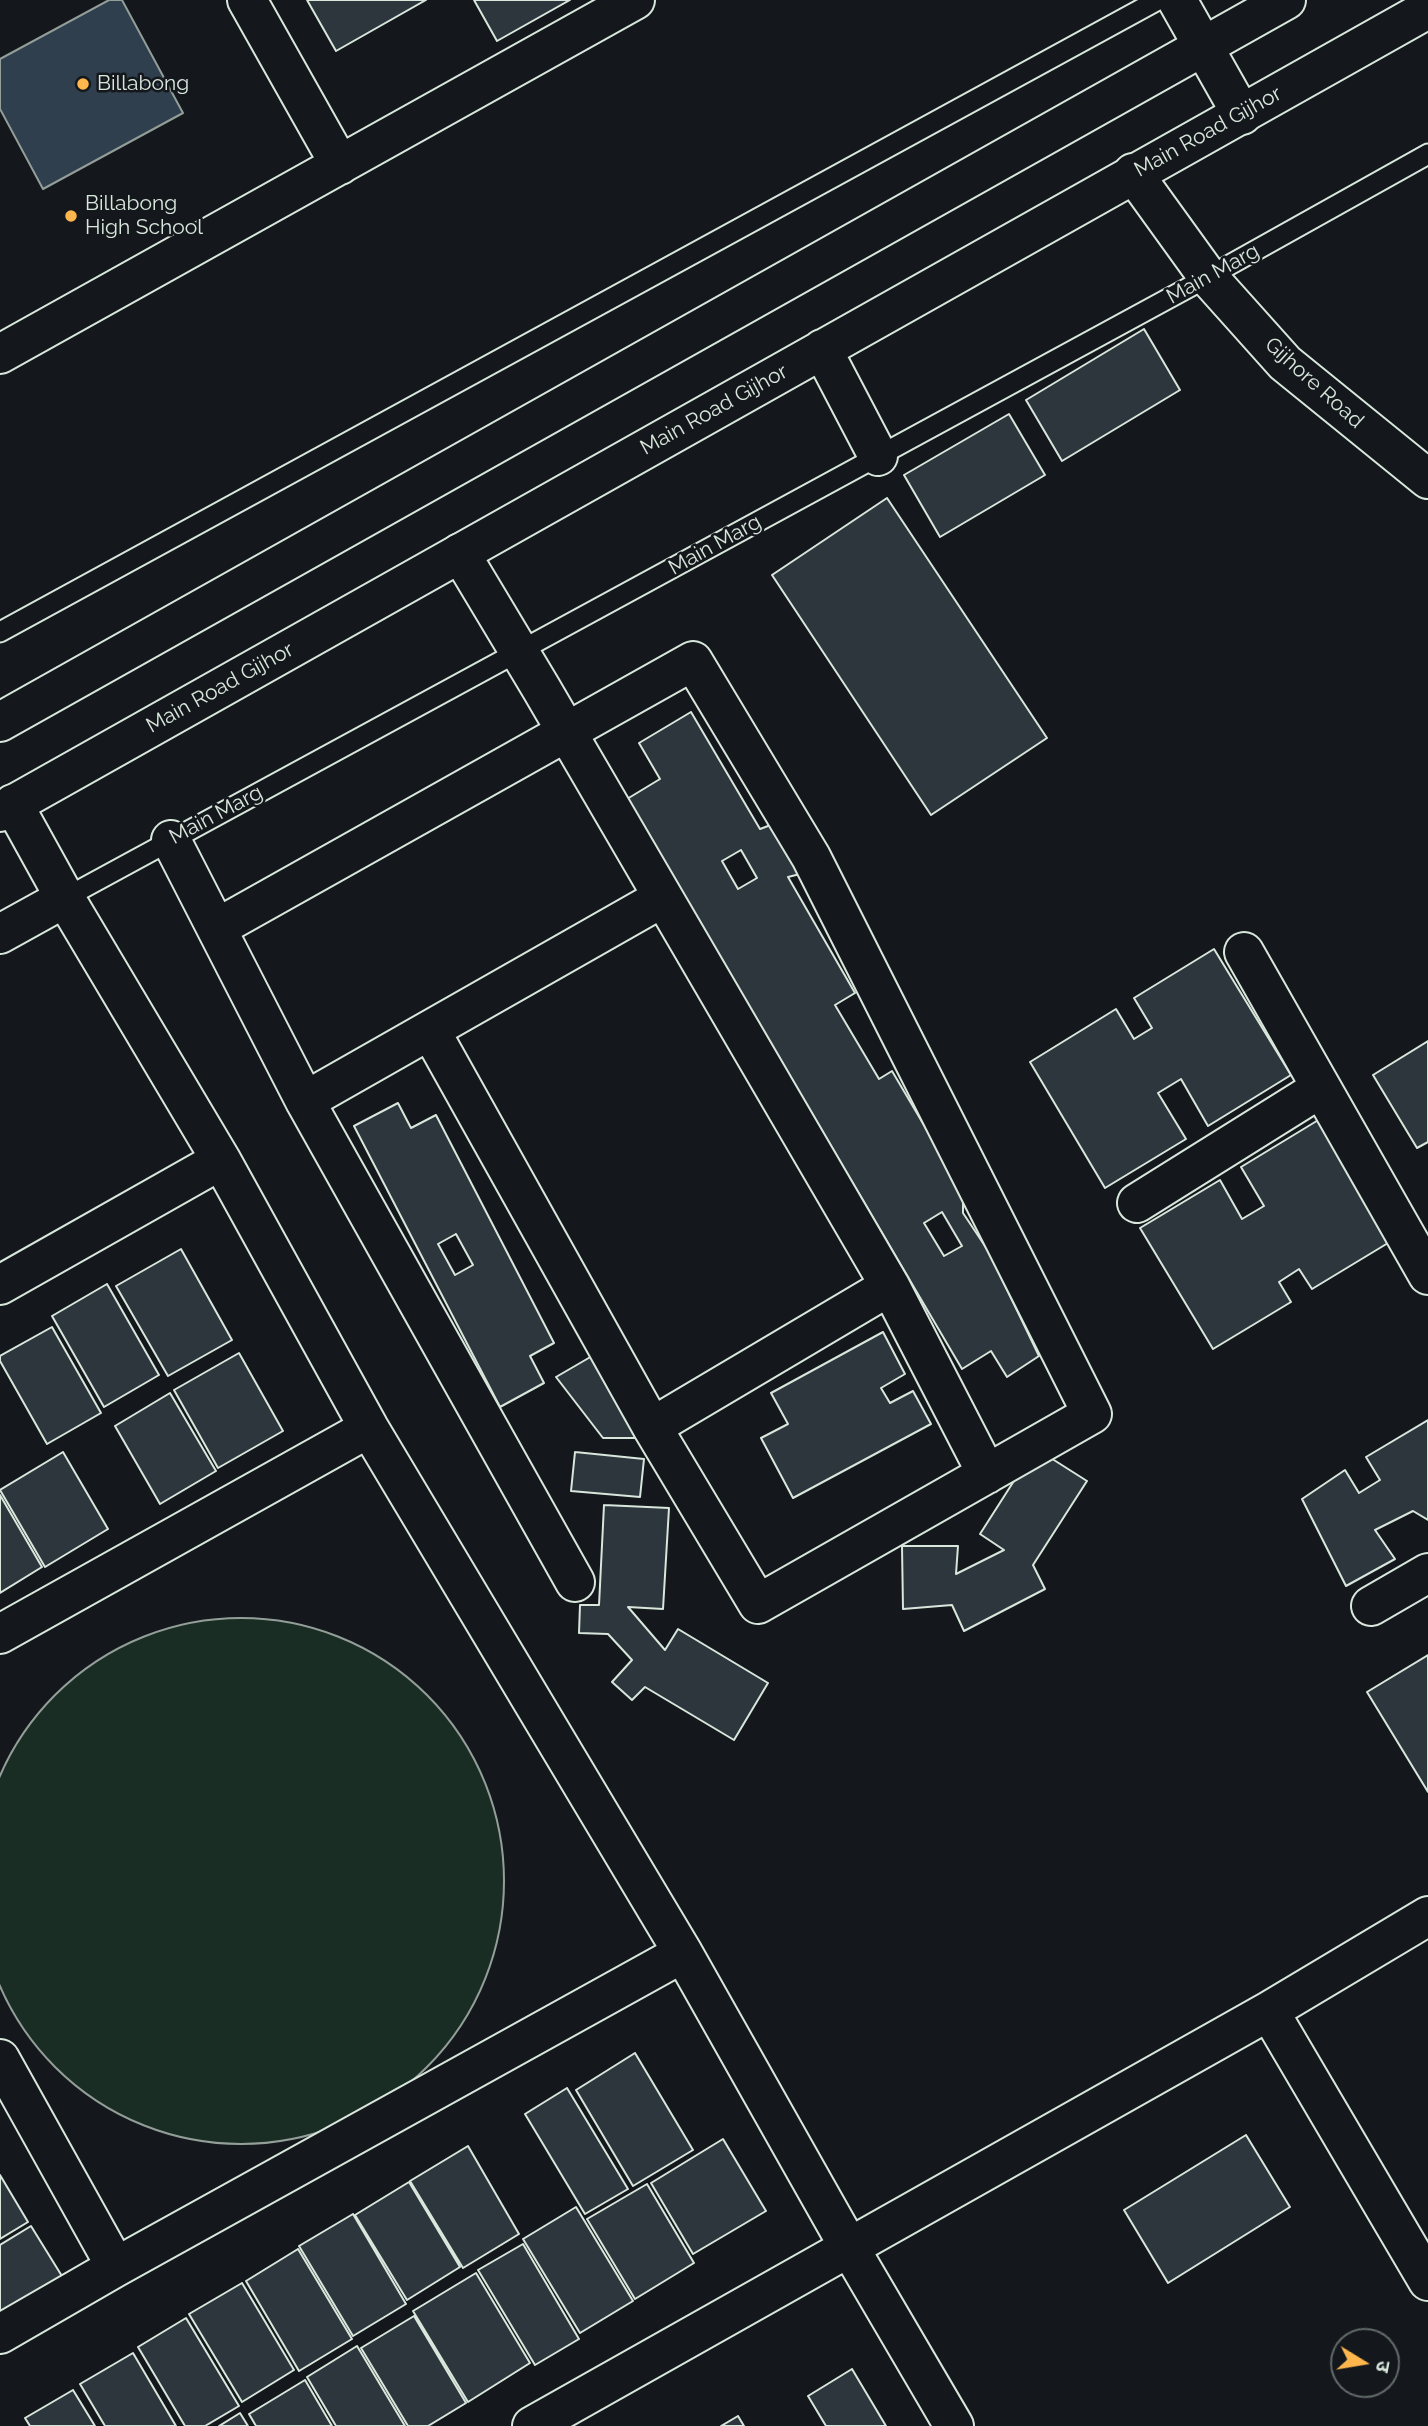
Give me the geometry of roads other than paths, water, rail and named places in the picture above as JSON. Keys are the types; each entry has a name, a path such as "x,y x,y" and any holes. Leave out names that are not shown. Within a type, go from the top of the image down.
{"street":[{"path":"247,0 340,165"},
{"path":"0,354 635,0"},
{"path":"1177,0 1241,115"},
{"path":"0,722 1286,0"},
{"name":"Main Road Gijhor","path":"6,808 1428,9"},
{"name":"Gijhore Road","path":"1133,173 1208,277 1285,363 1428,479"},
{"path":"822,348 878,456"},
{"path":"460,553 890,1286 988,1474"},
{"path":"216,928 693,661 811,857 1092,1414 758,1604 652,1427 429,1030"},
{"path":"6,808 65,898 220,1160 369,1428 683,1953 849,2247 954,2426"},
{"path":"171,840 305,1101 575,1582"},
{"name":"Main Marg","path":"0,934 65,898"},
{"path":"305,1101 662,898"},
{"path":"1244,952 1428,1275"},
{"path":"1137,1203 1321,1088"},
{"path":"0,1285 220,1160"},
{"path":"652,1427 890,1286"},
{"path":"0,1634 369,1428"},
{"path":"1371,1606 1428,1573"},
{"path":"532,2426 1269,2011 1424,1929"},
{"path":"0,2334 683,1953"},
{"path":"1269,2011 1428,2281"},
{"path":"0,2059 116,2267"}],"lane":[{"path":"0,632 1158,0"},
{"name":"Main Marg","path":"65,898 1208,277 1428,154"}],"water":[{"name":"Billabong","path":"109,0 122,0 183,113 43,189 0,109 0,59"}],"place":[{"name":"Billabong","path":"83,84"},
{"name":"Billabong High School","path":"71,216"}]}
